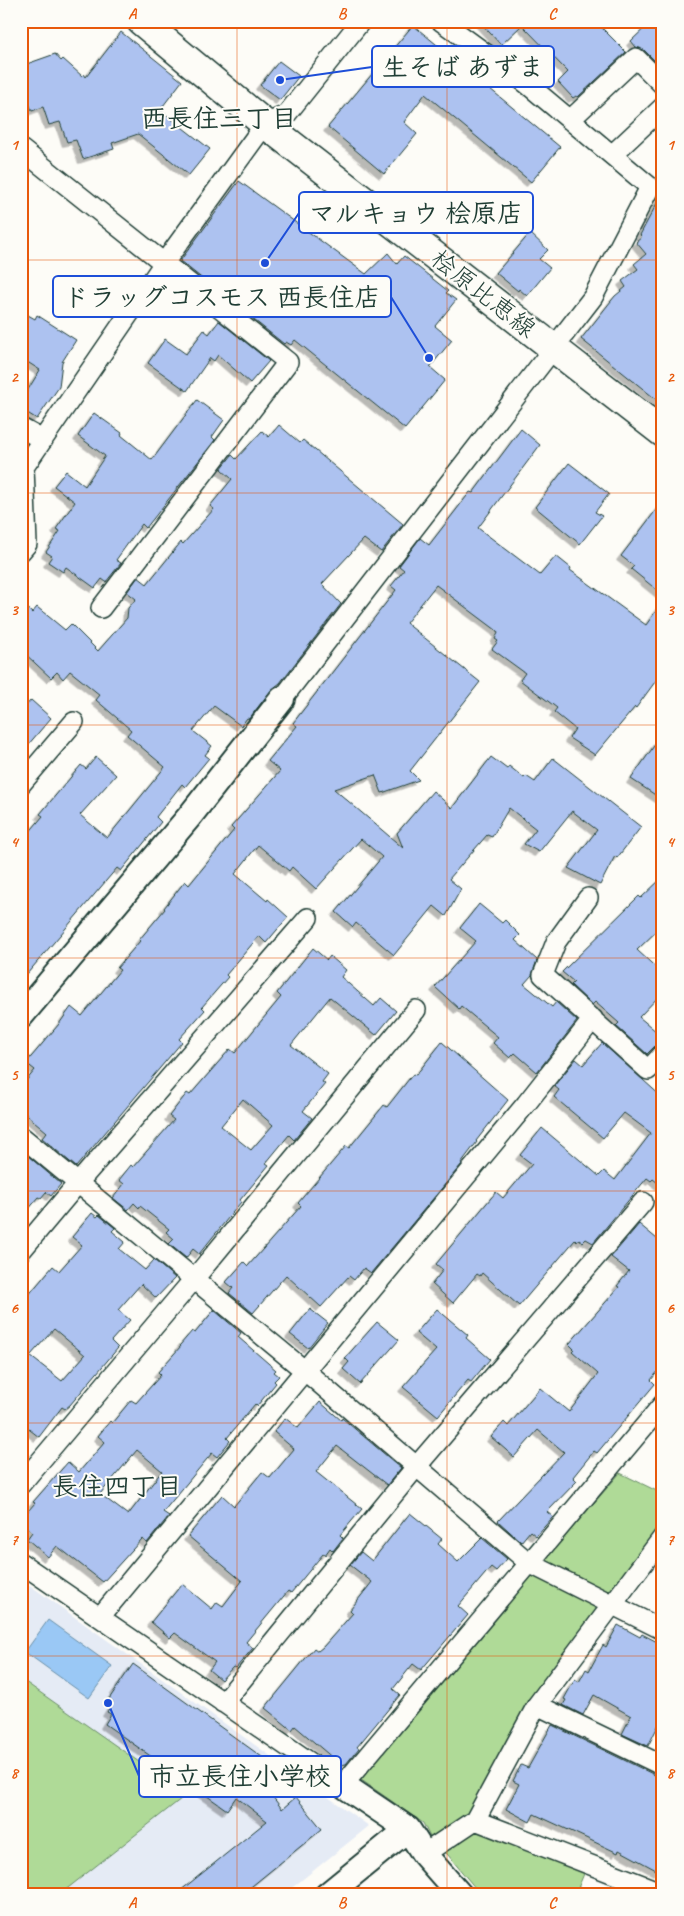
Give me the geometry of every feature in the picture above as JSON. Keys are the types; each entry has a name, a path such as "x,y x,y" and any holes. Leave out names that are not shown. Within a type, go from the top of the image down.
{"main road":[{"name":"桧原比恵線","path":"141,21 266,124 663,433"}],"street":[{"path":"21,550 27,544 24,467 164,263 266,124 286,115 361,21"},
{"path":"21,1016 189,817 555,348 593,297 650,187 526,83 441,21"},
{"path":"570,120 636,58 663,85"},
{"path":"612,155 663,107"},
{"path":"21,149 288,362 101,608"},
{"path":"21,428 43,440"},
{"path":"21,784 74,722"},
{"path":"588,898 556,942 543,975 648,1070 663,1054"},
{"path":"21,1251 308,918"},
{"path":"21,1484 194,1279 416,1010"},
{"path":"100,1617 526,1104 592,1019"},
{"path":"21,1136 304,1370 529,1563 663,1630"},
{"path":"223,1702 416,1466 643,1202"},
{"path":"343,1785 663,1404"},
{"path":"424,1854 475,1820 537,1705 663,1537"},
{"path":"21,1563 408,1829 424,1854 460,1895"},
{"path":"537,1705 663,1766"},
{"path":"475,1820 663,1893"},
{"path":"327,1895 408,1829"}],"shaded area":[{"path":"21,1579 369,1826 283,1895 21,1895"}],"green space":[{"path":"620,1473 663,1494 663,1523 471,1817 432,1841 423,1823 357,1777"},
{"path":"21,1679 186,1795 59,1895 21,1895"},
{"path":"476,1827 586,1869 575,1895 481,1895 443,1849"}],"water":[{"path":"48,1620 112,1666 89,1698 25,1652"}],"building":[{"path":"479,21 595,21 626,52 578,97 573,98 558,82 568,72 522,25 501,45"},
{"path":"652,21 663,21 663,69 644,50 636,47 631,41"},
{"path":"413,25 560,147 531,182 425,94 404,122 417,134 384,174 328,127"},
{"path":"121,32 182,81 160,110 210,149 189,175 138,134 112,143 114,149 83,159 76,140 67,142 60,122 49,125 43,107 32,111 25,93 21,94 21,66 55,54 61,61 63,59 82,76 84,74 86,77"},
{"path":"279,61 299,76 280,100 260,85"},
{"path":"239,181 366,274 388,253 397,264 404,256 448,291 446,293 456,300 435,326 452,340 430,367 445,380 405,429 295,340 291,345 286,342 284,344 180,261"},
{"path":"663,192 663,405 581,339 615,296 626,287 622,281 638,269 634,264 646,254 636,242 642,237 640,235"},
{"path":"530,233 548,250 539,259 550,268 527,296 496,273"},
{"path":"21,311 35,319 37,315 76,340 62,362 59,387 37,419 21,409 21,401 40,370 21,358"},
{"path":"219,321 269,361 250,383 218,355 214,361 210,358 187,391 148,363 165,339 186,354 204,330 209,334"},
{"path":"197,400 224,420 212,437 215,440 146,528 142,524 116,560 121,563 106,582 102,579 95,588 66,567 63,572 48,562 52,556 46,552 60,531 56,529 75,502 54,486 66,471 85,486 105,456 78,436 94,413 122,433 121,435 152,460"},
{"path":"279,425 300,443 303,440 403,524 381,552 364,539 322,584 341,604 280,683 271,690 249,719 247,718 241,726 214,706 193,731 212,746 205,755 209,758 185,787 182,784 156,817 161,822 121,871 117,868 21,981 21,842 43,816 40,814 81,765 86,769 96,757 116,775 80,815 107,838 165,767 127,735 131,730 96,700 100,695 70,671 63,679 57,672 51,678 21,650 21,603 32,613 37,607 65,630 71,624 98,651 127,618 128,608 136,599 127,592 138,577 147,584 181,542 183,544 214,509 210,506 232,479 221,469 232,455 236,459 262,431 269,437"},
{"path":"521,429 540,445 478,528 540,575 556,556 571,568 570,570 646,625 663,601 663,671 636,708 595,755 569,738 575,729 554,712 557,708 520,680 525,673 492,649 498,641 495,639 498,633 496,630 436,585 406,623 480,682 410,771 419,780 382,793 375,775 334,789 403,848 397,833 433,791 452,808 491,757 507,769 509,766 524,778 526,776 535,782 553,758 641,827 617,858 615,856 600,885 568,868 597,830 572,811 539,852 524,844 536,829 509,808 492,837 487,835 449,879 461,889 446,916 434,906 394,955 356,923 353,927 336,912 382,857 361,839 316,889 292,867 289,871 258,845 235,874 288,917 266,943 259,936 202,1007 205,1010 179,1039 182,1042 76,1167 42,1138 47,1132 21,1110 21,1087 35,1070 26,1063 71,1007 82,1016 120,970 117,968 185,881 189,885 234,830 231,827 280,771 268,761 297,726 293,723 396,590 391,586 404,570 399,566 420,538 429,545 470,492 473,493"},
{"path":"569,463 609,494 595,512 602,516 580,544 535,507"},
{"path":"663,501 663,595 631,569 634,566 621,556"},
{"path":"31,700 51,718 21,753 21,711"},
{"path":"663,733 663,800 631,779"},
{"path":"663,877 663,925 637,950 663,974 663,992 639,1017 663,1037 662,1043 655,1046 647,1054 616,1026 619,1023 595,1002 592,1005 571,985 574,982 562,972 639,896 641,898"},
{"path":"479,904 502,923 505,920 520,935 515,940 537,960 532,975 524,984 552,1007 556,1002 577,1021 537,1072 515,1053 510,1058 493,1043 498,1037 461,1006 459,1009 435,987 476,941 460,928"},
{"path":"313,948 327,960 330,956 346,970 341,977 374,1006 381,998 396,1011 376,1035 330,997 291,1045 328,1074 322,1082 325,1084 303,1111 312,1118 294,1140 289,1135 266,1163 269,1165 199,1254 193,1249 186,1258 169,1244 174,1239 166,1232 169,1229 140,1206 139,1208 134,1203 128,1210 113,1198 124,1184 119,1180 131,1165 133,1167 174,1120 169,1116 187,1093 190,1095 230,1049 235,1053 281,997 277,993","holes":["243,1099 273,1125 251,1150 221,1126"]},
{"path":"442,1042 508,1100 476,1141 462,1164 371,1273 364,1268 354,1280 349,1276 321,1307 286,1275 253,1313 229,1293 233,1288 226,1282 244,1262 248,1266 301,1206 298,1203 346,1146 349,1148 384,1105 387,1107"},
{"path":"602,1043 663,1098 663,1187 653,1179 651,1181 647,1178 593,1243 586,1239 583,1242 579,1239 577,1242 575,1240 519,1306 482,1273 480,1276 477,1274 453,1303 432,1284 443,1270 436,1264 496,1192 503,1198 532,1164 520,1155 542,1128 599,1176 604,1171 615,1180 651,1133 624,1113 603,1138 554,1097 559,1090 554,1086 576,1059 583,1065"},
{"path":"27,1155 61,1184 51,1196 46,1192 41,1198 39,1197 21,1218 21,1161"},
{"path":"92,1213 97,1217 99,1215 115,1228 112,1231 125,1242 119,1249 145,1270 154,1260 175,1278 156,1298 141,1284 118,1310 130,1320 111,1341 118,1348 70,1405 65,1409 62,1407 39,1437 21,1423 21,1304 53,1266 59,1271 82,1245 72,1237","holes":["54,1329 85,1355 62,1381 30,1356"]},
{"path":"639,1224 663,1244 663,1365 651,1380 655,1384 597,1453 594,1451 573,1477 577,1481 547,1512 553,1517 536,1536 530,1531 521,1542 498,1521 564,1452 538,1430 514,1457 491,1437 504,1422 508,1426 540,1388 569,1412 598,1374 572,1351 574,1349 569,1344 619,1287 617,1286 629,1271 611,1257"},
{"path":"310,1309 328,1323 308,1348 290,1334"},
{"path":"437,1309 468,1335 466,1338 490,1359 471,1382 468,1380 438,1416 403,1387 436,1350 416,1333"},
{"path":"214,1310 241,1333 238,1337 276,1370 274,1372 279,1376 274,1381 276,1383 257,1406 255,1404 227,1438 230,1441 217,1457 212,1453 163,1512 169,1516 147,1543 142,1539 103,1582 57,1546 48,1557 27,1539 32,1532 21,1522 21,1519 35,1503 33,1502 68,1462 79,1472 105,1442 98,1436 110,1421 112,1423 131,1400 136,1403 161,1375 158,1372 180,1345 192,1331 195,1333","holes":["137,1450 162,1471 128,1515 100,1494"]},
{"path":"377,1322 399,1340 360,1384 343,1369 349,1362 345,1358"},
{"path":"320,1402 401,1468 387,1485 337,1446 316,1472 362,1509 340,1535 343,1538 333,1551 330,1548 325,1555 323,1554 291,1593 288,1591 246,1642 253,1648 236,1668 233,1667 221,1680 209,1670 215,1662 175,1633 170,1638 151,1622 182,1584 212,1609 217,1602 223,1606 242,1581 188,1536 222,1495 234,1506 262,1472 270,1478 294,1449 274,1432 285,1418 298,1428"},
{"path":"410,1513 442,1539 438,1544 458,1562 482,1538 507,1559 496,1571 491,1567 458,1606 468,1615 421,1670 413,1664 393,1689 400,1695 357,1747 359,1748 346,1764 341,1765 295,1726 292,1730 265,1708 314,1648 318,1651 323,1647 353,1613 350,1610 372,1582 350,1565 361,1552 372,1561"},
{"path":"618,1625 640,1637 642,1634 663,1645 663,1716 648,1746 622,1734 631,1716 594,1695 583,1715 563,1705 566,1700 564,1699 575,1679 579,1682 586,1669 589,1671 603,1645 606,1647"},
{"path":"133,1664 262,1757 253,1771 282,1809 296,1797 322,1829 241,1895 175,1895 267,1821 236,1797 227,1810 105,1724 111,1714 107,1712 113,1702 109,1699"},
{"path":"552,1725 663,1779 663,1862 658,1871 619,1850 618,1853 534,1814 530,1822 506,1809 519,1784 513,1781 521,1765 528,1768"}],"place":[{"name":"生そば あずま","path":"280,80"},
{"name":"マルキョウ 桧原店","path":"265,263"},
{"name":"ドラッグコスモス 西長住店","path":"429,358"},
{"name":"市立長住小学校","path":"108,1703"}],"district":[{"name":"西長住三丁目","path":"219,118"},
{"name":"長住四丁目","path":"117,1486"}]}
